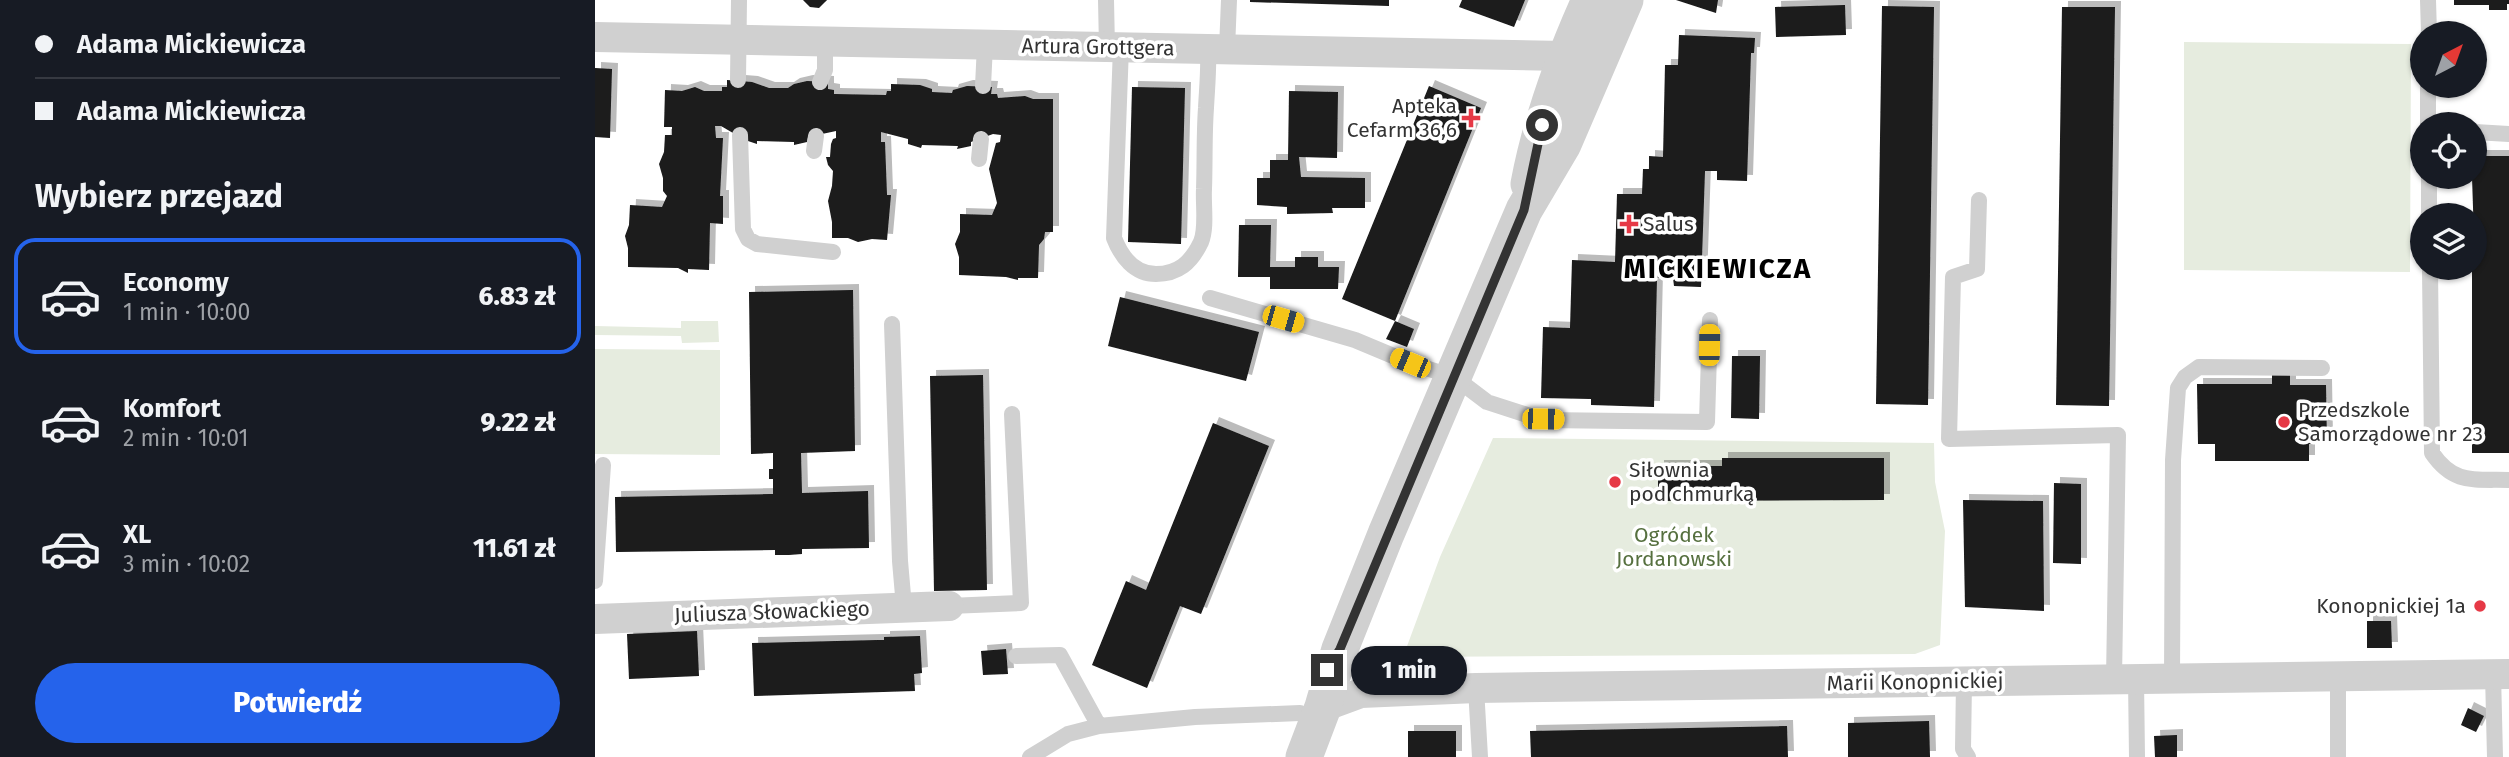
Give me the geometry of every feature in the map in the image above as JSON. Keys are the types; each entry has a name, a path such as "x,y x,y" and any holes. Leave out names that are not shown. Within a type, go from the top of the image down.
{"street":[{"path":"1281,757 1312,710 1524,210 1563,144 1582,57 1590,0"},
{"path":"1582,57 1625,0"},
{"name":"Artura Grottgera","path":"595,37 1582,57"},
{"name":"Juliusza Słowackiego","path":"595,619 949,606"},
{"name":"Marii Konopnickiej","path":"1312,710 1361,693 1476,688 2501,674"},
{"path":"1304,757 1312,710"}],"lane":[{"path":"738,80 739,0"},
{"path":"1106,0 1114,47 1114,238 1120,253 1133,267 1149,274 1167,274 1179,270 1191,260 1202,239 1206,107 1210,76 1229,0"},
{"path":"2428,0 2429,21"},
{"path":"820,82 825,70 825,42"},
{"path":"983,86 985,45"},
{"path":"2487,133 2509,134"},
{"path":"740,135 743,229 748,239 757,244 833,252"},
{"path":"979,159 981,139"},
{"path":"1979,200 1977,269 1953,276 1949,439 2118,435 2125,679 2137,757"},
{"path":"2430,280 2432,453 2449,473 2462,479 2509,480"},
{"path":"1210,298 1355,340 1410,363 1454,377 1487,402 1543,419 1707,422 1710,320"},
{"path":"892,324 904,607"},
{"path":"2172,679 2173,460 2178,388 2185,377 2199,367 2322,368"},
{"path":"949,606 1021,603 1012,414"},
{"path":"595,581 603,465"},
{"path":"1016,656 1060,655 1099,726"},
{"path":"2495,757 2501,674"},
{"path":"2338,676 2338,757"},
{"path":"1964,682 1963,749 1968,757"},
{"path":"1476,688 1480,757"},
{"path":"1030,757 1068,734 1099,726 1312,710"}],"green space":[{"path":"2184,42 2410,44 2410,272 2184,270"},
{"path":"681,321 718,321 719,342 682,343 681,336 595,335 595,326 681,328"},
{"path":"595,349 720,350 720,455 595,454"},
{"name":"Ogródek Jordanowski","path":"1493,438 1934,443 1935,482 1945,531 1940,645 1915,654 1403,657 1440,557"}],"building":[{"path":"803,0 827,0 819,8 810,7"},
{"path":"1389,0 1389,6 1250,2"},
{"path":"1462,0 1525,0 1514,27 1459,7"},
{"path":"1676,0 1718,0 1716,13"},
{"path":"2454,0 2509,0 2509,4 2507,10 2489,10 2489,5 2454,5"},
{"path":"1845,5 1846,35 1776,37 1775,7"},
{"path":"1882,6 1934,7 1928,405 1876,404"},
{"path":"2062,7 2115,7 2109,406 2056,405"},
{"path":"1679,35 1755,38 1754,53 1751,53 1747,181 1717,180 1717,171 1705,171 1701,287 1674,286 1673,278 1657,278 1654,407 1591,405 1591,399 1541,398 1543,327 1570,328 1572,260 1615,262 1617,194 1642,194 1643,169 1649,169 1649,156 1663,157 1665,65 1678,65"},
{"path":"595,68 612,69 610,138 595,137"},
{"path":"727,80 752,82 769,88 788,88 807,81 828,82 828,89 834,90 834,94 886,95 887,91 891,91 891,84 920,85 932,89 932,92 952,93 953,90 967,86 992,87 991,94 997,94 998,98 1025,96 1033,99 1053,99 1053,232 1045,232 1039,245 1038,278 1018,280 959,275 959,257 955,244 960,232 960,214 992,215 997,203 989,169 1001,135 993,134 971,142 971,146 957,149 958,146 922,145 921,148 908,144 908,139 881,132 881,142 885,142 887,195 891,195 887,240 858,242 848,238 832,238 828,201 833,171 826,157 830,157 836,131 808,137 807,142 794,145 794,142 757,141 757,144 721,126 715,126 716,138 723,138 720,196 723,196 723,224 710,223 709,270 688,269 688,273 678,268 628,267 625,236 629,225 630,205 662,207 667,196 663,191 659,164 664,152 665,135 672,135 672,127 664,127 665,90 682,91 695,87 704,91 722,91 722,87 727,87"},
{"path":"1429,86 1481,108 1395,321 1342,299"},
{"path":"1132,87 1185,88 1181,244 1128,242"},
{"path":"1289,91 1338,92 1337,158 1299,157 1301,177 1365,178 1365,208 1332,208 1333,213 1287,214 1287,207 1257,205 1257,178 1270,178 1270,160 1288,160"},
{"path":"2487,156 2509,156 2509,453 2472,453 2472,280 2487,280 2487,203 2473,203 2472,189 2487,189"},
{"path":"1239,225 1271,225 1270,267 1295,267 1295,257 1318,257 1318,267 1339,267 1338,289 1270,289 1270,277 1238,277"},
{"path":"853,290 855,451 801,453 802,493 868,491 869,548 802,549 802,554 789,555 775,555 775,550 616,552 615,497 773,494 773,479 769,479 769,469 773,469 773,453 751,454 749,292"},
{"path":"1120,297 1259,332 1246,381 1108,346"},
{"path":"1395,321 1414,329 1407,347 1386,339"},
{"path":"1732,356 1760,356 1759,419 1731,418"},
{"path":"2272,373 2290,373 2290,385 2326,385 2327,444 2309,444 2309,461 2215,461 2215,444 2198,444 2197,384 2272,384"},
{"path":"983,375 987,590 934,591 930,376"},
{"path":"1213,423 1269,446 1201,614 1180,606 1147,688 1092,665 1126,581 1146,590"},
{"path":"1722,458 1884,458 1884,500 1658,501 1658,466 1722,466"},
{"path":"2054,483 2081,484 2081,564 2053,563"},
{"path":"1963,500 2043,501 2044,611 1965,607"},
{"path":"2367,621 2391,621 2392,648 2367,648"},
{"path":"697,631 699,676 629,679 627,634"},
{"path":"920,636 922,673 914,674 915,691 754,696 752,643 884,640 884,637"},
{"path":"1006,649 1008,674 983,675 981,651"},
{"path":"2468,708 2484,716 2476,732 2461,725"},
{"path":"1929,721 1930,757 1848,757 1848,723"},
{"path":"1787,726 1788,757 1531,757 1530,731"},
{"path":"1408,731 1456,731 1456,757 1408,757"},
{"path":"2177,735 2177,757 2155,757 2154,736"}],"place":[{"name":"Apteka Cefarm 36,6","path":"1471,118"},
{"name":"Salus","path":"1629,224"},
{"name":"Przedszkole Samorządowe nr 23","path":"2284,422"},
{"name":"Siłownia pod chmurką","path":"1615,482"},
{"name":"Konopnickiej 1a","path":"2480,606"}],"district":[{"name":"MICKIEWICZA","path":"1718,268"}],"route":[{"path":"1327,670 1340,649 1524,210 1542,125"}]}
